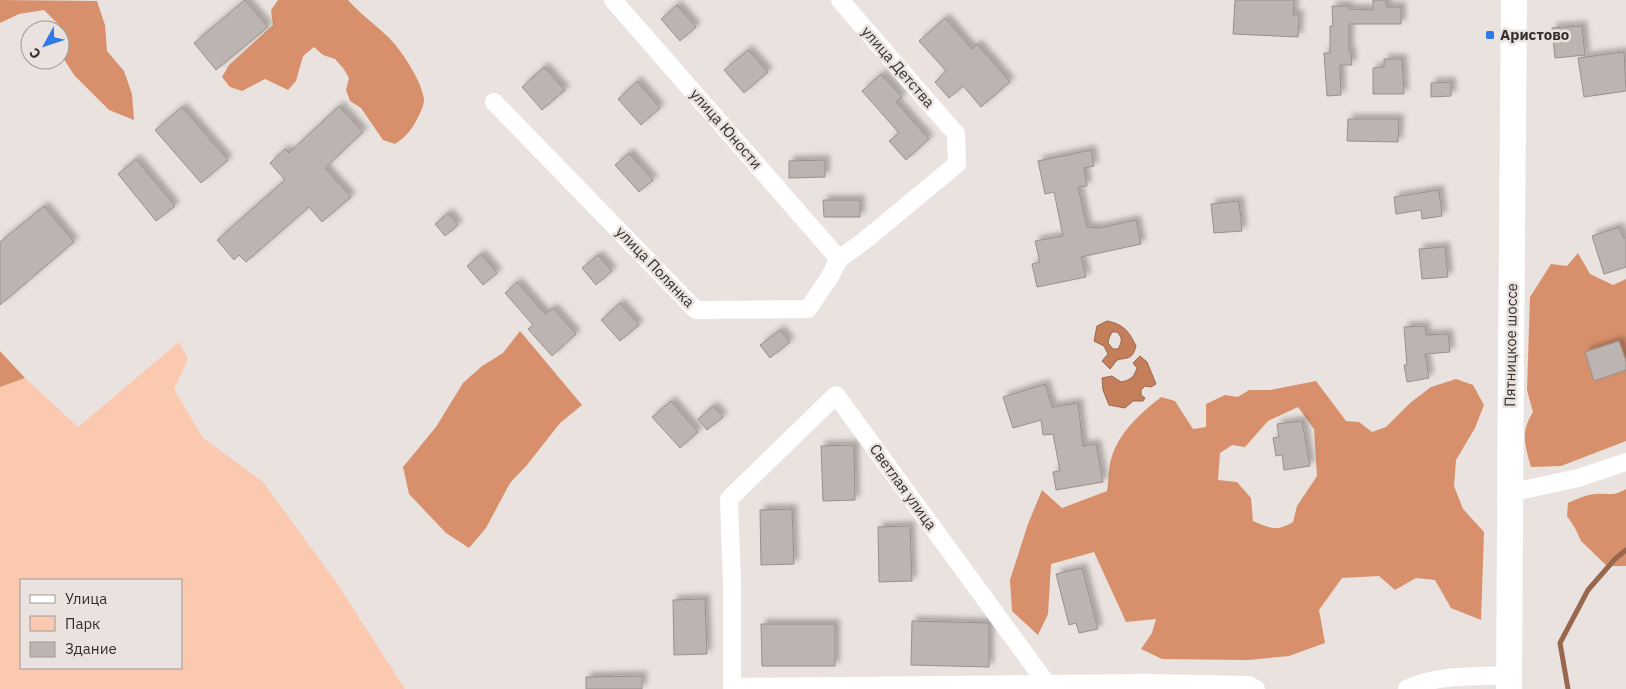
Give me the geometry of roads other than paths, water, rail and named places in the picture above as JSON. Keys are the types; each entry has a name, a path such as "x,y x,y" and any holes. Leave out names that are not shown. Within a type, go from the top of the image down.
{"main road":[{"name":"Пятницкое шоссе","path":"1509,682 1514,0"}],"street":[{"name":"улица Юности","path":"613,0 839,259"},
{"name":"улица Детства","path":"839,259 864,241 958,164 956,134 840,0"},
{"name":"улица Полянка","path":"494,102 696,310 808,309 829,278 839,259"},
{"name":"Светлая улица","path":"732,688 732,584 729,500 836,395 1047,684"},
{"path":"1509,493 1578,478 1626,462"},
{"path":"1407,689 1435,680 1509,682"},
{"path":"732,688 1147,683 1249,685 1256,689"}],"waterway":[{"path":"1568,689 1560,643 1588,590 1615,559 1626,550"}],"place":[{"name":"Аристово","path":"1490,35"}]}
